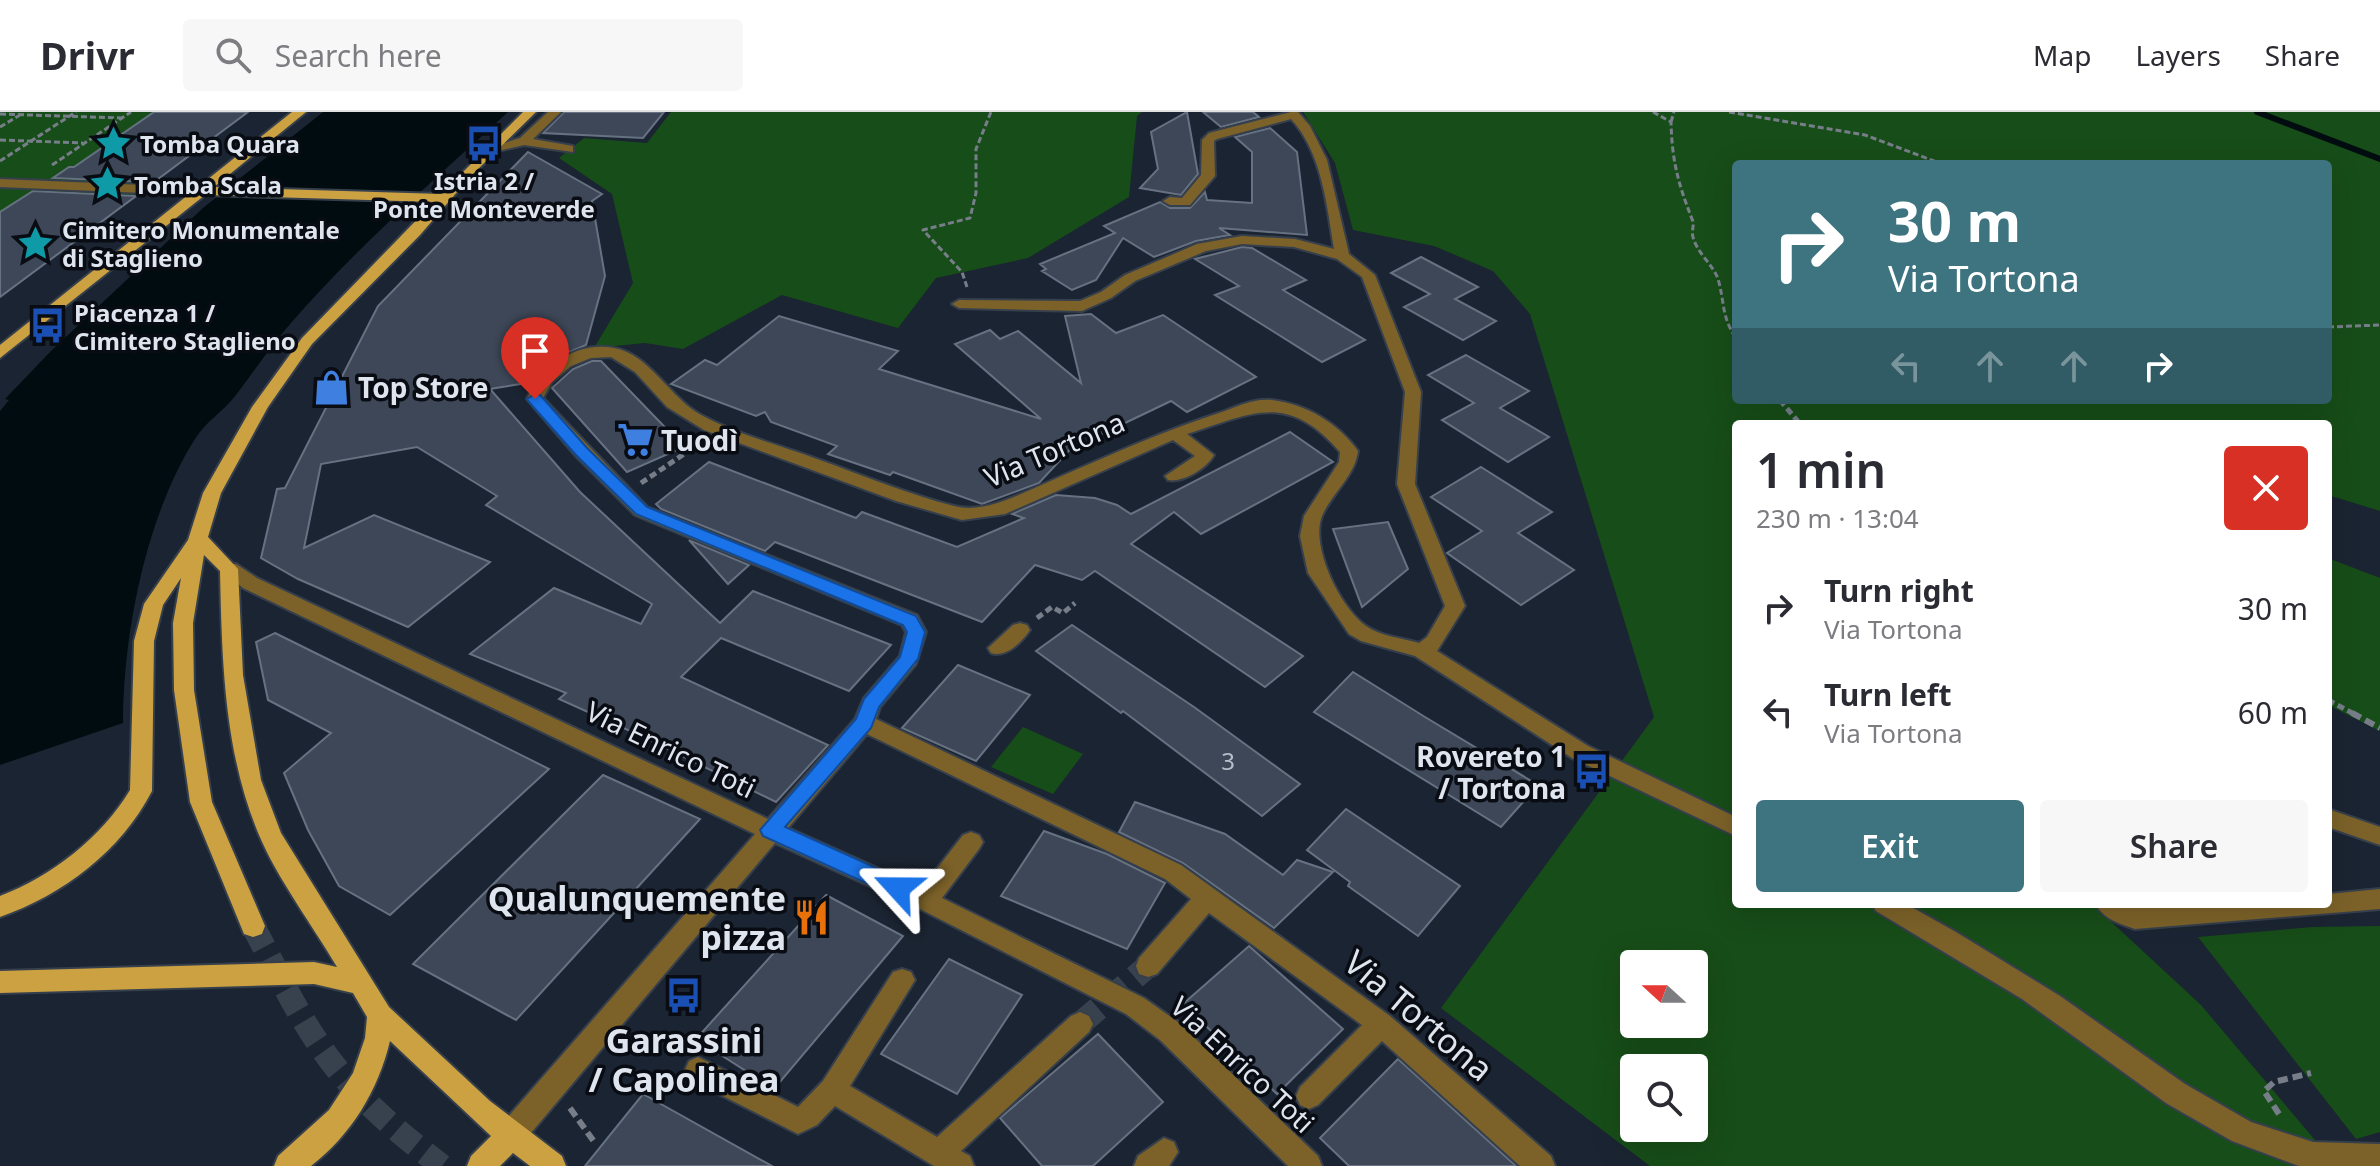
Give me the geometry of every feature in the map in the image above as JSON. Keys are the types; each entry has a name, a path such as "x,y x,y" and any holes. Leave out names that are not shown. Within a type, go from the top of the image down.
{"main road":[{"path":"0,353 191,191 300,112"},
{"path":"415,232 442,198 530,112"},
{"path":"253,926 201,802 184,690 183,623 198,538 212,493 260,407 307,341 415,232 470,183 500,142"},
{"path":"191,191 442,198"},
{"path":"198,538 229,569 233,675 250,780 271,836 380,1015 510,1136 552,1166"},
{"path":"0,907 33,894 90,854 126,816 141,791 144,641 154,604 198,538"},
{"path":"0,982 314,973 359,983"},
{"path":"288,1166 323,1137 362,1087 377,1049 380,1015"},
{"path":"481,1166 510,1136"}],"street":[{"path":"524,141 555,112"},
{"path":"1170,201 1185,202 1208,176 1208,140 1213,136 1294,115 1312,139 1325,177 1342,256"},
{"path":"500,142 524,141 569,149"},
{"path":"0,183 144,189"},
{"path":"959,304 1082,306 1106,295 1130,278 1202,247 1242,240 1295,243 1342,256 1368,275 1413,392 1406,484 1455,606 1434,642 1422,651 1580,752 1732,825"},
{"name":"Via Tortona","path":"510,1136 864,723 871,704 909,659 916,632 910,620 641,511 535,399 539,384 550,372 583,357 608,351 622,354 679,410 720,430 962,514 999,510 1174,433 1242,410 1270,405 1298,411 1333,433 1349,451 1348,462 1313,516 1309,536 1318,573 1356,629 1368,636 1422,651"},
{"path":"1174,433 1205,455 1174,476"},
{"name":"Via Enrico Toti","path":"229,569 250,583 926,901 1135,1006 1169,1031 1308,1166"},
{"path":"998,648 1020,630"},
{"name":"Via Tortona","path":"864,723 1173,872 1381,1024 1541,1166"},
{"path":"2332,819 2380,836"},
{"path":"926,901 971,842"},
{"path":"1148,966 1207,898"},
{"path":"2332,903 2380,899"},
{"path":"1891,908 2051,1004 2158,1081 2244,1133 2272,1145 2317,1157 2380,1158"},
{"path":"2114,908 2135,918 2271,908"},
{"path":"698,1070 798,1121 832,1090 902,980"},
{"path":"832,1090 950,1159 1080,1024"},
{"path":"1309,1096 1381,1024"}],"path":[{"path":"0,161 76,112"},
{"path":"24,184 131,112"},
{"path":"959,304 968,293 962,272 923,230 970,218 976,193 976,149 991,112"},
{"path":"1653,112 1671,122"},
{"path":"1674,112 1671,122 1675,185 1684,208 1694,222 1692,235 1705,263 1717,276 1724,320 1732,332"},
{"path":"1729,112 1772,115 1860,135 1903,147 1933,160"},
{"path":"0,127 22,113"},
{"path":"0,114 122,118"},
{"path":"0,140 85,143"},
{"path":"2332,327 2380,325"},
{"path":"1783,404 1797,420"},
{"path":"637,485 707,438"},
{"path":"1020,630 1052,607 1063,613 1075,603"},
{"path":"2332,702 2380,728"},
{"path":"2286,1120 2272,1107 2264,1091 2274,1082 2311,1073"},
{"path":"552,1085 595,1143"}],"green space":[{"name":"Cimitero Monumentale di Staglieno","path":"0,112 248,112 0,297"},
{"path":"671,112 1142,112 1137,116 1129,197 1028,258 936,278 898,328 782,295 683,349 645,343 594,348 633,283 612,194 559,158 584,138 647,143"},
{"path":"1303,112 2380,112 2380,511 2332,496 2332,420 1732,420 1732,908 2096,908 2201,1005 2337,1166 1650,1166 1441,1008 1654,717 1530,314 1493,271 1434,246 1353,230 1335,163"},
{"path":"2332,560 2380,578 2380,731 2332,707"},
{"path":"1023,727 1083,754 1053,794 991,767"},
{"path":"2380,926 2380,1132 2356,1139 2198,937 2313,927"}],"shaded area":[{"path":"323,112 508,112 342,268 291,323 236,395 195,439 163,503 141,576 127,652 123,723 0,765 0,411 9,400 5,399 51,351 203,208"}],"building":[{"path":"154,112 248,112 150,185 144,182 53,178 74,167"},
{"path":"564,112 664,112 643,138 543,133"},
{"path":"1187,112 1198,174 1181,195 1140,188 1158,169 1151,132"},
{"path":"1203,112 1253,112 1259,117 1221,127"},
{"path":"1270,128 1297,152 1307,235 1219,228 1230,235 1196,241 1154,257 1123,238 1096,280 1072,290 1042,271 1046,269 1040,264 1115,233 1104,226 1160,202 1170,208 1190,208 1205,192 1207,200 1252,203 1252,152 1235,137"},
{"path":"528,152 602,194 592,201 605,276 586,345 560,356 533,382 490,389 580,492 720,623 753,591 891,645 849,691 721,638 681,677 828,745 776,802 559,699 566,693 470,654 554,588 641,624 652,604 486,505 497,496 417,447 321,464 304,548 374,515 490,562 408,627 298,579 261,558 277,489 285,488 378,306"},
{"path":"33,191 136,196 0,297 0,212"},
{"path":"1242,247 1252,248 1306,280 1283,290 1365,340 1322,362 1215,295 1239,286 1195,259"},
{"path":"1421,257 1478,287 1455,299 1496,321 1463,340 1404,307 1430,294 1391,273"},
{"path":"1091,314 1116,333 1163,315 1256,377 1187,412 1171,401 1102,434 1092,426 1039,483 982,504 893,472 890,475 828,454 837,446 771,422 765,412 756,416 671,384 705,360 717,365 779,316 898,351 879,369 1041,419 955,344 990,330 1000,339 1018,331 1081,383 1065,316"},
{"path":"1466,355 1529,391 1500,408 1549,437 1508,462 1442,420 1474,403 1428,375"},
{"path":"592,361 601,361 684,447 627,472 552,388 573,369"},
{"path":"1290,432 1333,462 1201,534 1174,512 1131,544 1303,656 1265,687 1095,571 1082,580 1035,565 982,622 775,542 765,551 661,509 656,504 709,462 856,518 862,512 957,547 1024,518 1012,514 1056,495 1095,498 1117,505 1131,514"},
{"path":"1481,467 1552,512 1518,533 1574,570 1521,605 1447,553 1482,531 1431,497"},
{"path":"1388,522 1408,569 1362,607 1333,529"},
{"path":"689,540 749,565 728,584"},
{"path":"1072,625 1194,707 1300,784 1262,816 1123,711 1121,713 1036,651"},
{"path":"275,633 549,769 390,915 339,886 308,830 284,773 331,733 268,700 256,642"},
{"path":"958,665 1030,695 976,761 902,728"},
{"path":"1353,672 1538,785 1501,827 1314,712"},
{"path":"603,775 700,819 516,1020 413,964"},
{"path":"1135,802 1225,834 1283,875 1297,860 1333,872 1274,928 1183,863 1119,832"},
{"path":"1346,809 1460,886 1418,936 1348,886 1350,882 1307,850"},
{"path":"1044,831 1107,854 1165,883 1127,949 1001,896"},
{"path":"826,895 903,936 774,1089 696,1039"},
{"path":"1249,946 1343,1029 1277,1094 1183,1004"},
{"path":"949,959 1022,995 957,1094 881,1054"},
{"path":"1098,1034 1163,1102 1093,1166 1042,1166 1000,1118"},
{"path":"1398,1059 1516,1166 1349,1166 1320,1138"},
{"path":"643,1094 772,1166 585,1166"}],"waterway":[{"path":"2257,112 2380,159"}],"tunnel":[{"path":"253,926 298,1011 330,1060 382,1117 442,1166"},
{"path":"1080,1024 1148,966"}],"place":[{"name":"Tomba Quara","path":"114,143"},
{"name":"Istria 2 / Ponte Monteverde","path":"484,143"},
{"name":"Tomba Scala","path":"108,184"},
{"name":"Cimitero Monumentale di Staglieno","path":"36,243"},
{"name":"Piacenza 1 / Cimitero Staglieno","path":"48,326"},
{"name":"Top Store","path":"332,387"},
{"name":"Tuodì","path":"635,440"},
{"name":"Rovereto 1 / Tortona","path":"1592,772"},
{"name":"Qualunquemente pizza","path":"812,918"},
{"name":"Garassini / Capolinea","path":"684,996"}],"route":[{"path":"535,399 641,511 910,620 916,632 909,659 871,704 864,723 770,830 898,888"}]}
